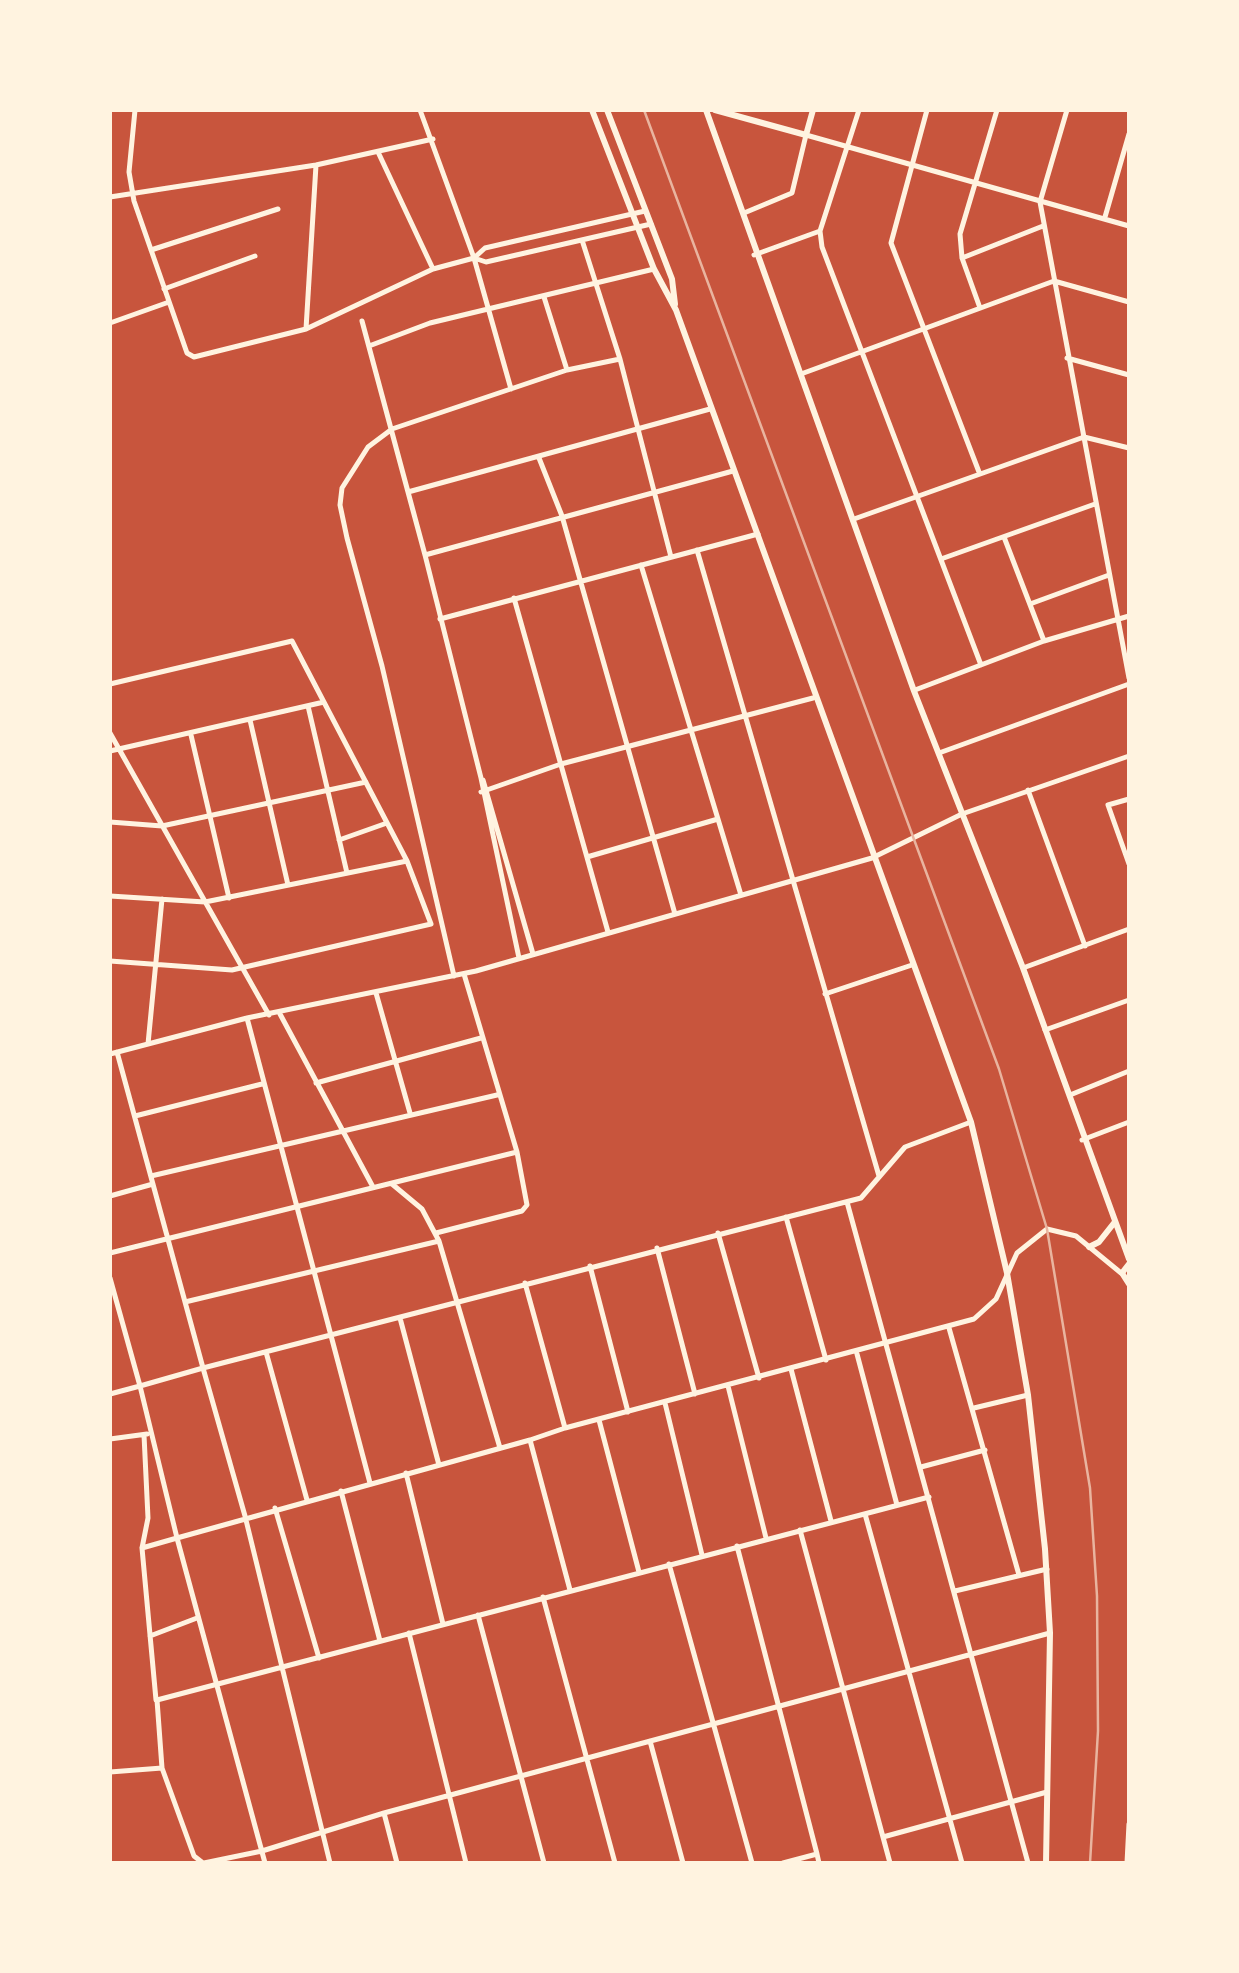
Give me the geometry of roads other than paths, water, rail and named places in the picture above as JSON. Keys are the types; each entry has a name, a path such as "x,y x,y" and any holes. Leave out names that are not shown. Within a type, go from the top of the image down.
{"street":[{"path":"135,110 129,172 133,194 186,353 194,357 306,329 433,269 474,258 485,248 645,211"},
{"path":"420,110 474,258 510,389"},
{"path":"592,110 654,269 676,310 813,698 971,1122 1008,1273 1028,1395 1047,1569 1050,1633 1046,1863"},
{"path":"607,110 672,279 676,310"},
{"path":"716,110 1129,226"},
{"path":"741,214 792,193 813,110"},
{"path":"858,110 820,231 860,351 981,665"},
{"path":"927,110 890,243 979,472"},
{"path":"980,308 962,258 960,234 997,110"},
{"path":"938,754 1129,681 1040,202 1068,110"},
{"path":"704,111 914,690 1023,968 1129,1262 1122,1273"},
{"path":"1104,219 1129,134"},
{"path":"110,197 316,165 433,139"},
{"path":"378,152 433,269"},
{"path":"306,329 316,165"},
{"path":"151,250 278,209"},
{"path":"474,258 486,262 651,224"},
{"path":"962,258 1044,226"},
{"path":"754,255 820,231"},
{"path":"582,240 620,359 635,430 657,493 671,557"},
{"path":"164,289 255,256"},
{"path":"369,346 430,323 654,269"},
{"path":"799,375 1054,281 1129,302"},
{"path":"544,297 567,370"},
{"path":"110,323 169,302"},
{"path":"362,321 481,778 480,792 519,958"},
{"path":"1067,358 1129,376"},
{"path":"454,976 340,505 342,488 358,459 392,429 567,370 620,359"},
{"path":"408,492 710,409"},
{"path":"854,519 1084,437 1129,448"},
{"path":"539,458 562,516 675,914"},
{"path":"425,555 733,471"},
{"path":"941,559 1096,504"},
{"path":"440,619 580,578 758,534"},
{"path":"1004,536 1044,641"},
{"path":"697,550 879,1176"},
{"path":"641,565 741,895"},
{"path":"1030,604 1109,576"},
{"path":"514,598 608,933"},
{"path":"914,690 1044,641 1129,616"},
{"path":"110,684 292,641 407,861 431,924"},
{"path":"480,792 561,764 813,698"},
{"path":"110,750 120,752 324,702"},
{"path":"308,706 346,873"},
{"path":"250,720 288,886"},
{"path":"110,733 269,1015"},
{"path":"191,734 229,898"},
{"path":"330,1863 245,1516 114,1053 247,1018 464,974 872,858 962,814 1129,756"},
{"path":"481,778 489,789 533,954"},
{"path":"110,822 162,826 366,782"},
{"path":"1028,790 1085,946"},
{"path":"1129,799 1108,805 1129,864"},
{"path":"587,856 719,819"},
{"path":"339,840 387,823"},
{"path":"110,896 205,902 407,861"},
{"path":"501,880 512,877"},
{"path":"148,1044 162,899"},
{"path":"110,961 242,967 440,922"},
{"path":"1023,968 1129,930"},
{"path":"825,994 912,965"},
{"path":"185,1302 437,1237 524,1210 517,1152 497,1096 464,974"},
{"path":"376,993 410,1113"},
{"path":"1044,1030 1129,1000"},
{"path":"280,1014 372,1187"},
{"path":"247,1018 310,1269 370,1483"},
{"path":"316,1083 482,1038"},
{"path":"1067,1096 1129,1072"},
{"path":"134,1116 264,1083"},
{"path":"110,1196 152,1180 280,1144 497,1096"},
{"path":"110,1394 867,1196 879,1176 905,1148 971,1122"},
{"path":"1082,1140 1129,1122"},
{"path":"110,1253 517,1152"},
{"path":"391,1183 422,1209 437,1237 500,1448"},
{"path":"847,1202 1028,1863"},
{"path":"786,1217 826,1360"},
{"path":"1089,1247 1100,1242 1114,1223"},
{"path":"142,1548 565,1428 949,1328 986,1310 1024,1244 1047,1229 1068,1232 1122,1273 1129,1284"},
{"path":"718,1232 758,1378"},
{"path":"657,1248 695,1394"},
{"path":"590,1266 628,1412"},
{"path":"110,1278 140,1386 147,1434 148,1518 142,1548 162,1768 194,1856 204,1863 262,1851 520,1776 1050,1633"},
{"path":"525,1283 565,1428"},
{"path":"400,1316 439,1464"},
{"path":"949,1328 1019,1575"},
{"path":"266,1352 307,1500"},
{"path":"857,1352 897,1505"},
{"path":"791,1369 831,1522"},
{"path":"728,1386 766,1539"},
{"path":"974,1408 1028,1395"},
{"path":"664,1402 702,1555"},
{"path":"599,1419 639,1572"},
{"path":"110,1438 147,1434"},
{"path":"147,1434 265,1863"},
{"path":"530,1440 570,1590"},
{"path":"921,1467 984,1450"},
{"path":"406,1473 442,1624"},
{"path":"341,1490 380,1641"},
{"path":"156,1700 929,1497"},
{"path":"275,1508 320,1658"},
{"path":"865,1514 962,1863"},
{"path":"800,1530 890,1863"},
{"path":"737,1546 782,1706 819,1863"},
{"path":"669,1564 752,1863"},
{"path":"955,1591 1047,1569"},
{"path":"542,1597 614,1863"},
{"path":"478,1614 544,1863"},
{"path":"150,1636 197,1618"},
{"path":"410,1633 466,1863"},
{"path":"650,1742 684,1863"},
{"path":"110,1772 162,1768"},
{"path":"884,1837 1047,1792"},
{"path":"384,1814 397,1863"},
{"path":"1127,1861 1129,1824"},
{"path":"782,1863 817,1854"}],"railway":[{"path":"644,110 999,1069 1047,1229 1090,1488 1097,1596 1098,1731 1090,1863"}]}
